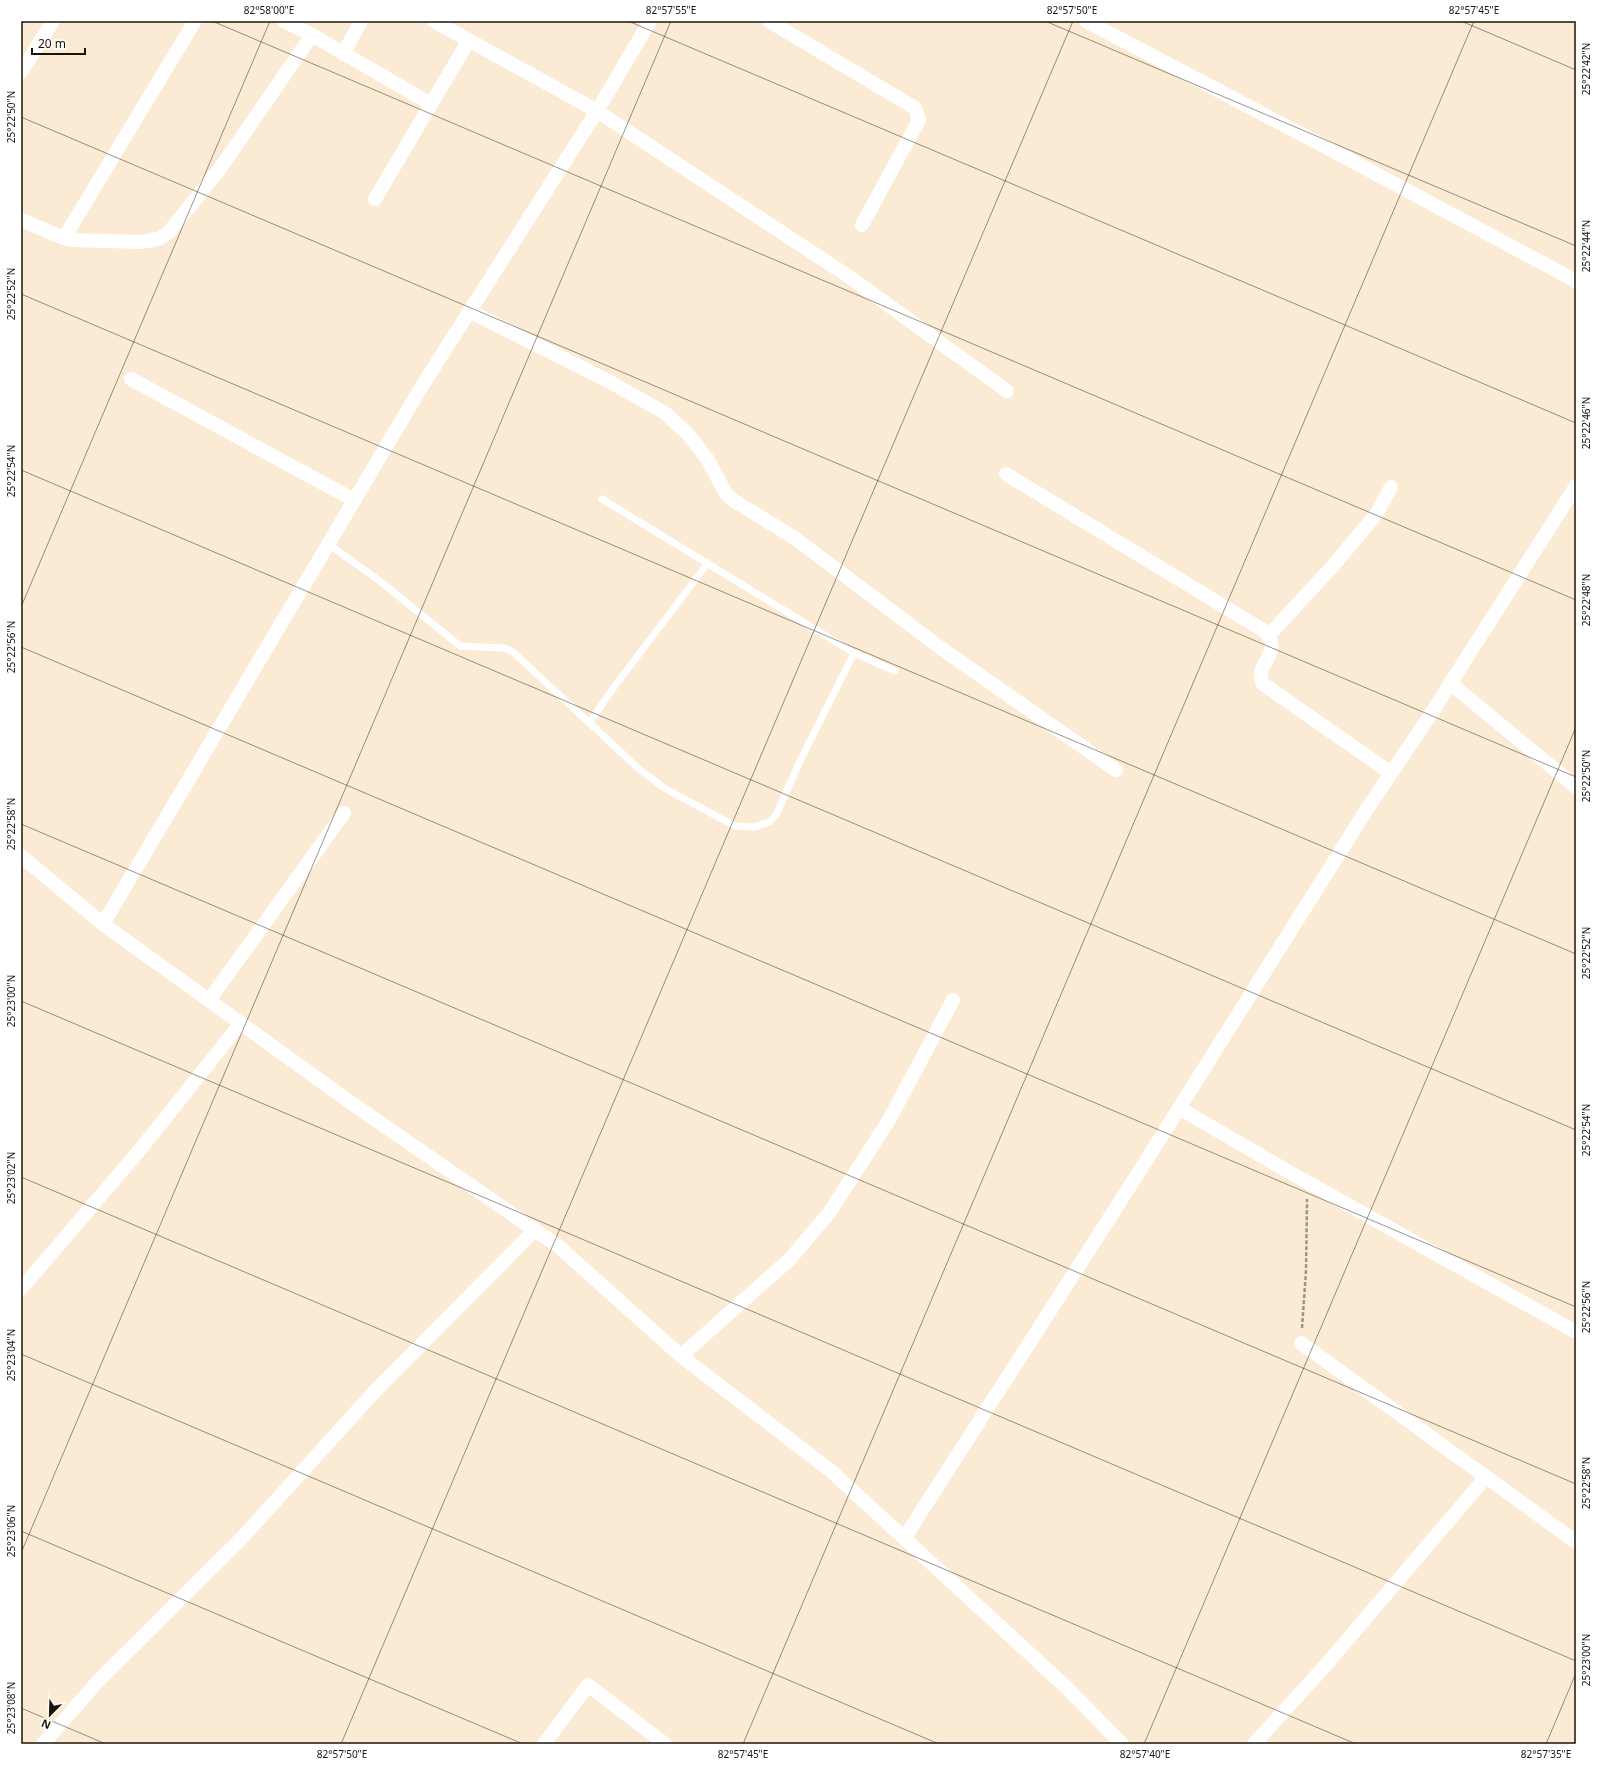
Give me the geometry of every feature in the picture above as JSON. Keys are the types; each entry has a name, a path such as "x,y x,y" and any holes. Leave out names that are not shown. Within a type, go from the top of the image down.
{"street":[{"path":"21,72 53,21"},
{"path":"64,238 195,21"},
{"path":"284,21 312,35 431,104"},
{"path":"343,54 361,21"},
{"path":"434,21 597,110 848,276 1007,391"},
{"path":"103,924 422,386 597,110 650,21"},
{"path":"769,21 915,108 919,115 919,120 862,225"},
{"path":"1086,21 1576,281"},
{"path":"21,220 64,238 141,242 158,239 169,232 219,170 312,35"},
{"path":"375,199 469,40"},
{"path":"470,311 631,393 665,413 688,434 708,460 726,494 733,500 796,539 942,649 1116,770"},
{"path":"131,379 354,500"},
{"path":"1006,474 1230,609 1269,635 1272,639 1273,645 1261,672 1260,679 1264,684 1391,773"},
{"path":"905,1537 1391,773 1576,486"},
{"path":"1269,635 1332,567 1377,514 1391,487"},
{"path":"1450,683 1576,787"},
{"path":"209,1000 344,813"},
{"path":"21,856 103,924 350,1102 558,1246 681,1356 831,1471 905,1537 1066,1687 1122,1744"},
{"path":"681,1356 790,1259 804,1245 829,1213 889,1120 953,1000"},
{"path":"21,1289 139,1151 241,1023"},
{"path":"1179,1108 1307,1182 1576,1332"},
{"path":"44,1744 98,1681 240,1540 376,1390 535,1230"},
{"path":"1301,1343 1576,1542"},
{"path":"1254,1744 1325,1666 1486,1477"},
{"path":"544,1744 588,1685 665,1744"}],"lane":[{"path":"602,499 854,653 895,671"},
{"path":"328,544 380,581 460,646 504,648 512,652 639,769 664,788 735,826 755,827 769,822 776,815 801,758 854,653"},
{"path":"589,723 614,687 708,563"}],"path":[{"path":"1301,1343 1306,1271 1307,1182"}]}
